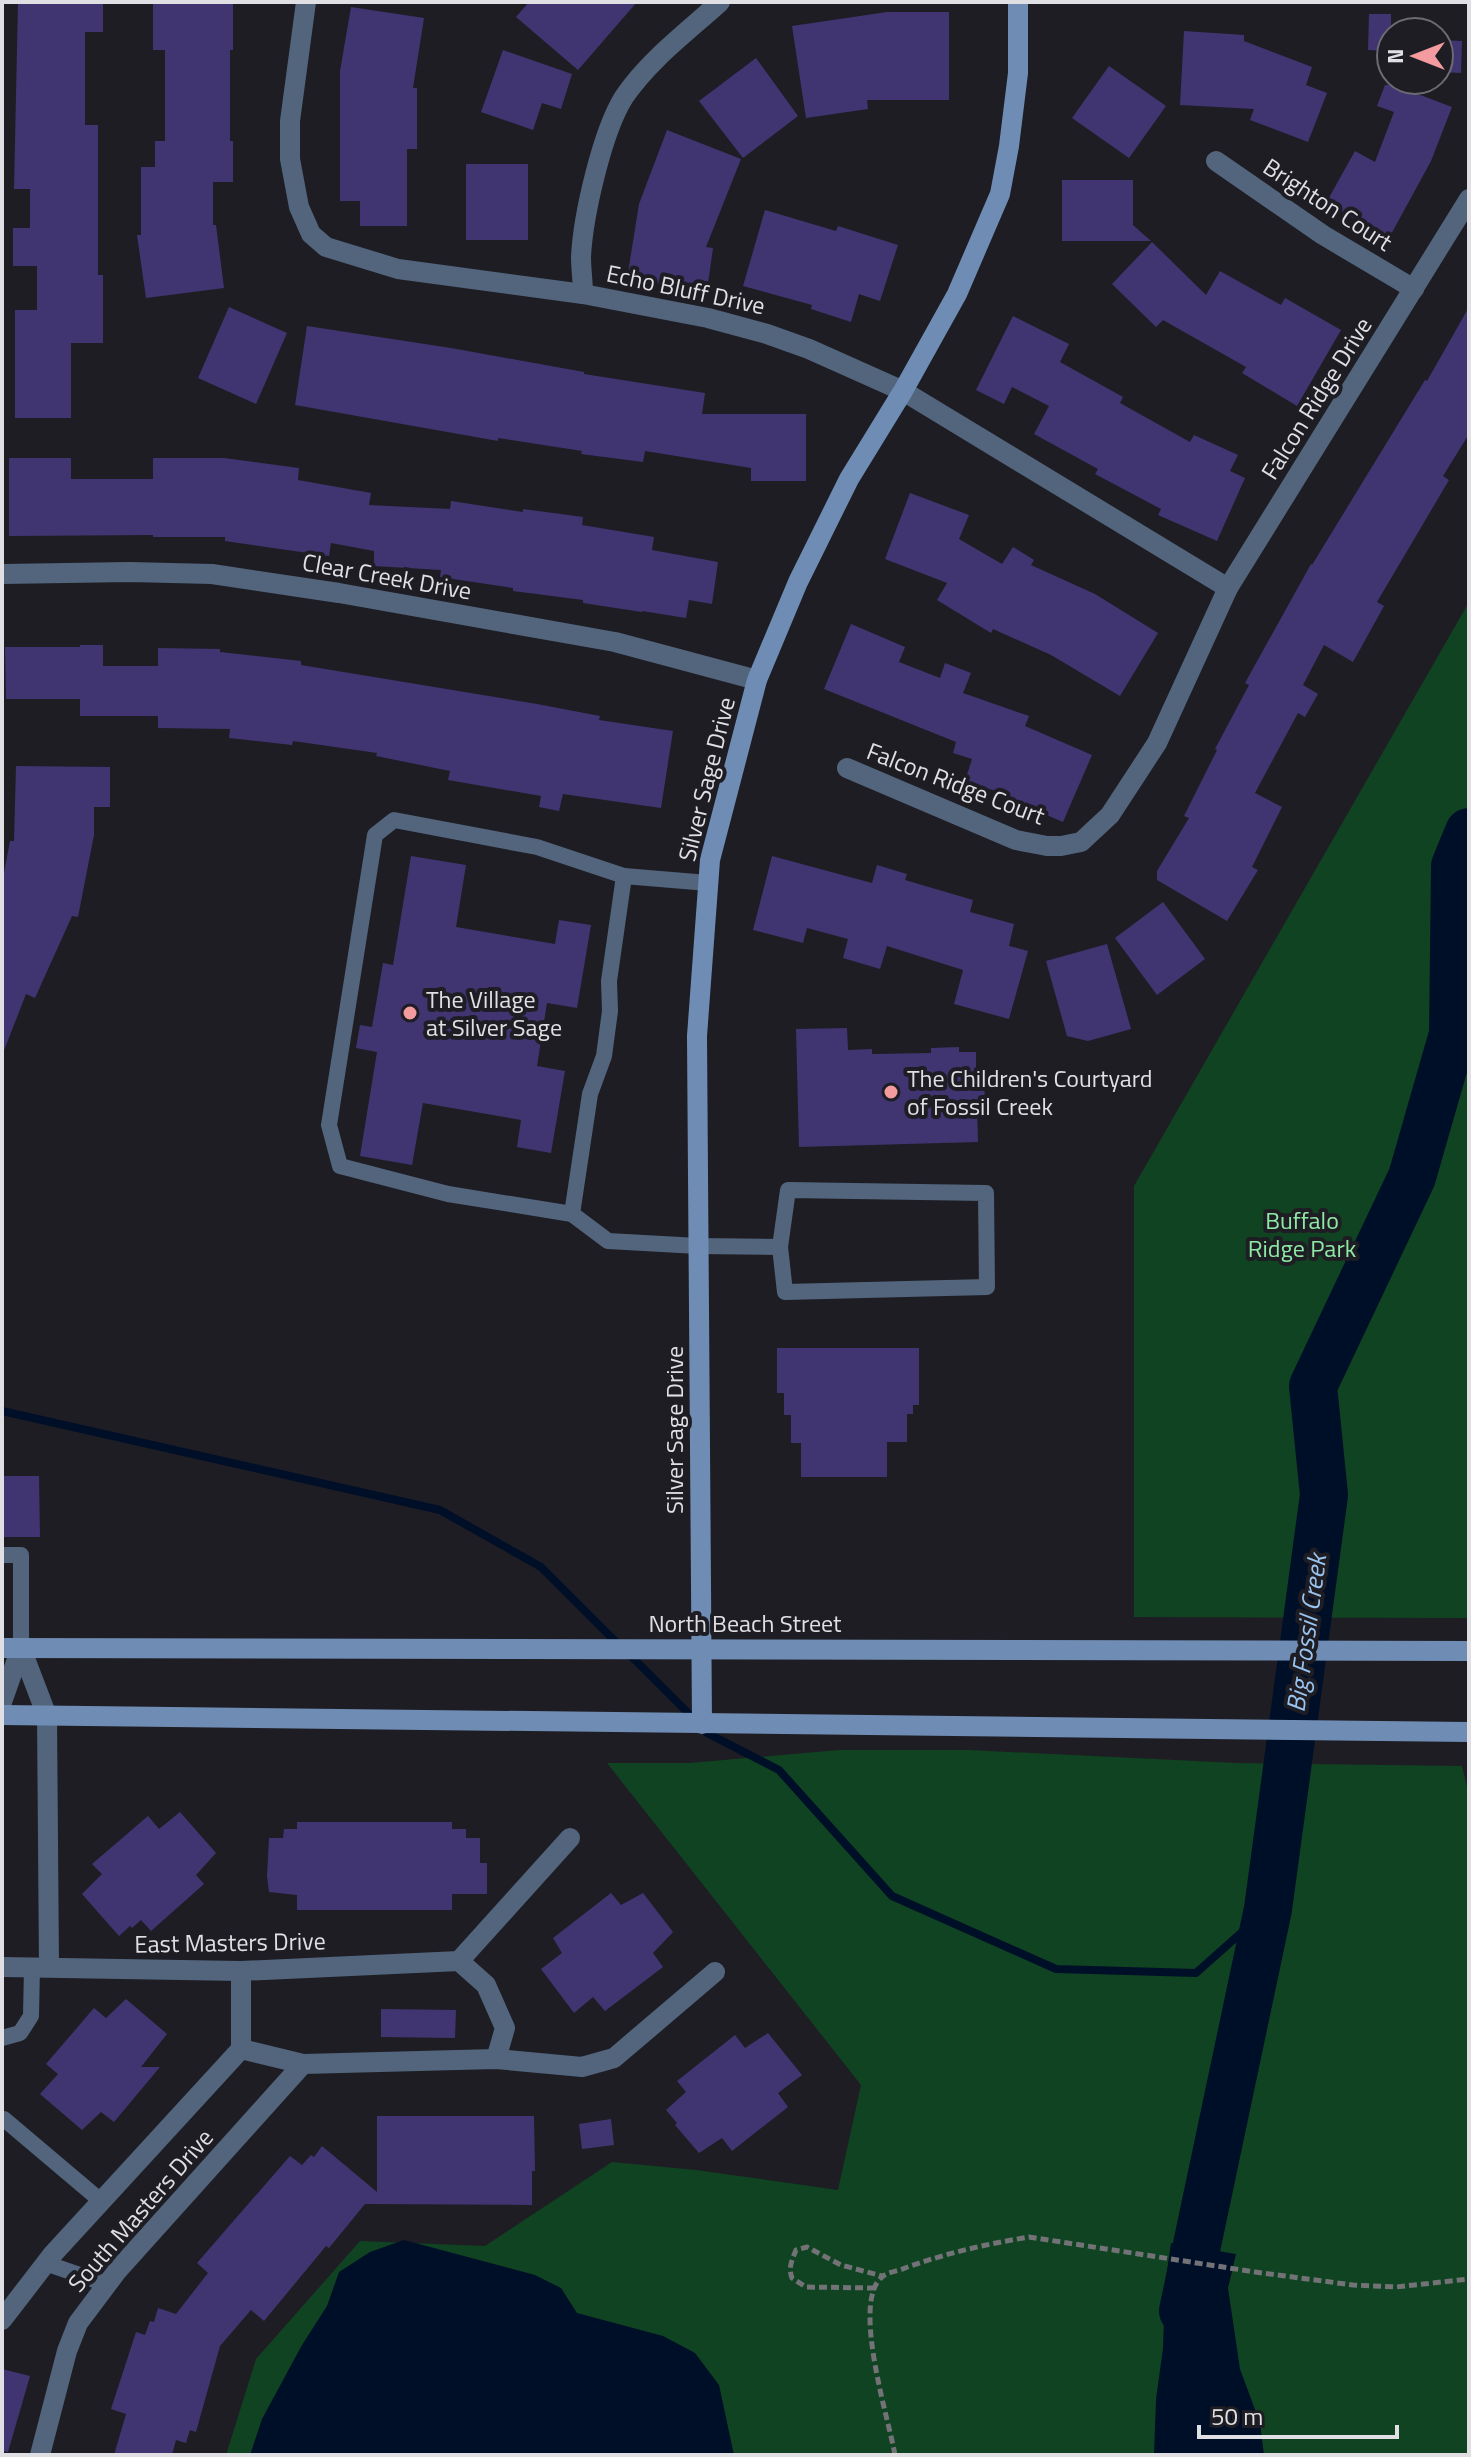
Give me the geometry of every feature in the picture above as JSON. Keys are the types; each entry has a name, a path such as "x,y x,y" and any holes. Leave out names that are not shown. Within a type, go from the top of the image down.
{"main road":[{"name":"Silver Sage Drive","path":"702,1724 697,1036 710,860 757,680 798,582 849,479 957,294 1000,194 1018,73 1018,2"},
{"name":"North Beach Street","path":"12,1648 1468,1651"},
{"path":"2,1715 1460,1731"}],"street":[{"name":"Echo Bluff Drive","path":"306,2 290,121 290,159 299,207 311,234 326,247 398,269 583,294 708,318 809,349 903,391 1228,588"},
{"path":"583,294 581,258 586,219 605,139 613,121 624,98 648,67 720,2"},
{"name":"Brighton Court","path":"1216,161 1323,235 1414,289"},
{"name":"Falcon Ridge Drive","path":"1211,626 1228,588 1469,199"},
{"name":"Clear Creek Drive","path":"2,574 212,574 615,642 757,680"},
{"name":"Falcon Ridge Court","path":"847,768 1016,840 1047,846 1081,842 1110,815 1157,743 1211,626"},
{"path":"2,1702 12,1648"},
{"path":"12,1648 47,1716 40,1967"},
{"path":"496,2059 505,2028 486,1985 459,1961 570,1838"},
{"name":"East Masters Drive","path":"2,1967 241,1971 459,1961"},
{"path":"241,1971 241,2049 303,2064 496,2059 582,2067 614,2058 715,1972"},
{"name":"South Masters Drive","path":"2,2320 45,2263 241,2049"},
{"name":"South Masters Drive","path":"40,2455 67,2351 78,2323 106,2284 303,2064"}],"lane":[{"path":"708,883 624,876 537,847 394,820 375,835 329,1125 340,1166 448,1194 572,1214 608,1241 780,1247"},
{"path":"572,1214 590,1094 604,1056 610,1011 609,981 624,876"},
{"path":"788,1190 986,1193 987,1287 785,1292 780,1247 788,1190"},
{"path":"2,1555 21,1555 12,1648"},
{"path":"2,2038 20,2033 31,2016 40,1967"},
{"path":"4,2119 101,2201"},
{"path":"45,2263 106,2284"}],"path":[{"path":"875,2288 806,2287 792,2278 790,2272 796,2250 807,2247 841,2265 882,2276 936,2257 1029,2237 1353,2285 1396,2287 1469,2279"},
{"path":"882,2276 871,2304 870,2333 895,2455"}],"green space":[{"name":"Buffalo Ridge Park","path":"1469,602 1469,1618 1134,1617 1134,1186"},
{"path":"839,1750 969,1750 1237,1763 1462,1766 1469,1795 1469,2455 226,2455 256,2359 360,2241 485,2246 612,2162 838,2190 861,2085 607,1763 689,1763"}],"water":[{"path":"404,2240 535,2275 561,2288 577,2313 663,2336 695,2353 719,2385 734,2455 250,2455 262,2419 327,2306 339,2272 370,2252"},
{"path":"1171,2243 1236,2254 1228,2288 1240,2369 1260,2423 1264,2455 1154,2455 1165,2285"}],"building":[{"path":"18,2 103,2 103,32 85,32 85,125 98,125 98,275 103,275 103,343 71,343 71,418 15,418 15,310 37,310 37,266 13,266 13,228 30,228 30,189 14,189"},
{"path":"153,2 233,2 230,141 233,141 233,182 213,182 213,225 216,225 224,288 146,298 137,235 141,235 141,167 155,167 155,141 165,141 165,50 153,50"},
{"path":"529,2 637,2 578,70 516,17"},
{"path":"351,7 424,18 413,88 417,88 417,149 407,149 407,226 360,226 360,201 340,201 340,71"},
{"path":"887,12 949,12 949,100 867,100 868,109 806,118 792,26"},
{"path":"1369,14 1391,14 1375,16 1375,50 1368,50"},
{"path":"1184,31 1244,35 1244,41 1312,67 1306,85 1327,93 1308,142 1250,120 1254,109 1180,105"},
{"path":"1455,41 1462,41 1461,73 1455,73"},
{"path":"503,50 572,74 561,109 542,103 533,130 481,112"},
{"path":"756,58 798,116 743,158 699,101"},
{"path":"1109,66 1166,106 1129,158 1072,118"},
{"path":"1381,96 1423,96 1452,107 1431,161 1389,238 1326,203 1355,151 1375,162 1394,112 1377,106"},
{"path":"667,130 741,159 706,247 713,248 707,291 627,279 639,204"},
{"path":"466,164 528,164 528,240 466,240"},
{"path":"1062,180 1133,180 1133,225 1151,241 1062,241"},
{"path":"765,210 836,231 838,226 898,245 880,301 859,294 851,322 811,309 812,305 743,286"},
{"path":"1152,242 1206,295 1220,271 1281,305 1285,298 1341,330 1297,406 1242,373 1246,367 1163,320 1156,327 1112,284"},
{"path":"229,307 287,333 256,404 198,378"},
{"path":"1469,307 1469,434 1443,476 1449,480 1377,602 1384,606 1353,662 1324,645 1303,685 1318,694 1305,717 1298,713 1255,793 1282,807 1252,867 1258,870 1227,921 1157,880 1157,871 1189,818 1184,816 1249,685 1245,683 1311,564 1427,381"},
{"path":"1013,316 1069,344 1060,362 1123,397 1120,403 1190,442 1194,435 1238,455 1230,471 1245,478 1217,541 1158,515 1161,509 1095,474 1098,469 1034,434 1049,406 1012,387 1004,404 976,390"},
{"path":"307,326 705,393 702,414 806,414 806,481 751,481 751,468 645,451 643,462 581,454 582,451 498,438 498,441 295,405"},
{"path":"9,458 71,458 71,479 153,479 153,458 224,458 299,468 298,480 371,493 369,505 450,509 451,501 583,517 582,525 654,537 652,550 718,562 712,604 689,600 686,618 583,603 583,600 440,577 441,570 374,566 374,551 331,543 329,556 225,541 225,537 9,536"},
{"path":"910,493 969,515 959,539 1002,564 1013,547 1034,560 1031,565 1095,594 1158,633 1120,696 1051,655 993,629 991,633 937,600 947,583 885,559"},
{"path":"851,624 905,647 899,662 940,678 945,663 971,673 963,693 1029,716 1025,726 1092,755 1063,822 1007,798 1008,795 965,781 972,759 953,753 956,742 824,689"},
{"path":"103,645 103,666 158,666 158,648 220,649 220,652 301,661 301,665 537,704 600,716 599,720 673,731 661,808 563,794 559,811 539,807 541,796 448,780 450,771 376,756 377,753 293,741 292,745 229,738 230,729 158,728 158,716 80,716 80,699 6,699 5,647"},
{"path":"16,766 110,767 110,807 94,807 94,835 78,917 72,916 35,998 26,994 3,1053 2,883 10,841 14,841"},
{"name":"The Village at Silver Sage","path":"411,856 466,865 456,927 555,944 559,920 591,925 577,1008 547,1003 537,1066 565,1071 551,1153 517,1147 521,1120 423,1103 412,1165 360,1156 377,1052 356,1048 360,1025 372,1027 383,963 393,965"},
{"path":"772,856 872,883 877,865 907,874 905,880 973,900 970,912 1014,924 1009,946 1028,951 1009,1019 954,1004 963,970 887,946 880,969 843,958 848,939 807,928 803,943 753,930"},
{"path":"1163,902 1205,959 1157,995 1115,938"},
{"path":"1107,944 1131,1029 1088,1041 1067,1036 1046,961"},
{"name":"The Children's Courtyard of Fossil Creek","path":"847,1028 848,1050 872,1049 872,1054 931,1053 931,1048 959,1047 959,1052 976,1052 976,1078 984,1078 985,1105 977,1106 978,1142 799,1147 796,1029"},
{"path":"777,1348 919,1348 919,1405 913,1405 913,1414 907,1414 907,1442 887,1442 887,1477 801,1477 801,1443 791,1443 791,1415 784,1415 784,1393 777,1393"},
{"path":"2,1476 39,1476 40,1537 2,1537"},
{"path":"180,1812 216,1853 196,1875 204,1884 151,1931 141,1920 119,1936 82,1894 102,1874 92,1864 148,1816 159,1829"},
{"path":"297,1822 452,1822 452,1829 466,1829 466,1838 480,1838 480,1863 487,1863 487,1894 452,1894 452,1910 297,1910 297,1895 269,1892 267,1876 269,1838 283,1838 284,1829 297,1829"},
{"path":"611,1893 621,1905 643,1893 673,1932 653,1953 663,1967 605,2011 593,1997 574,2013 541,1969 562,1953 553,1938"},
{"path":"126,1999 167,2034 141,2067 160,2067 114,2122 101,2112 82,2130 40,2094 58,2074 46,2064 94,2008 106,2018"},
{"path":"381,2009 456,2010 455,2038 381,2037"},
{"path":"768,2033 802,2075 778,2093 788,2107 732,2151 722,2138 699,2153 666,2110 686,2092 677,2081 735,2035 745,2048"},
{"path":"377,2116 534,2116 532,2205 365,2204 264,2321 251,2310 220,2346 196,2432 190,2430 186,2443 176,2440 172,2455 114,2455 126,2414 111,2409 136,2332 145,2335 150,2321 154,2322 158,2308 176,2314 208,2273 197,2263 290,2156 302,2165 311,2155 314,2157 322,2146 377,2192"},
{"path":"611,2119 614,2145 582,2149 579,2124"},
{"path":"2,2369 30,2376 8,2452 2,2451"}],"waterway":[{"name":"Big Fossil Creek","path":"1183,2311 1268,1909 1324,1495 1313,1386 1412,1177 1453,1034 1455,866 1469,832"},
{"path":"2,1411 440,1510 541,1567 619,1645"},
{"path":"629,1654 693,1718"},
{"path":"702,1728 779,1770 892,1896 1056,1969 1196,1973 1268,1909"}],"place":[{"name":"The Village at Silver Sage","path":"410,1013"},
{"name":"The Children's Courtyard of Fossil Creek","path":"891,1092"}]}
